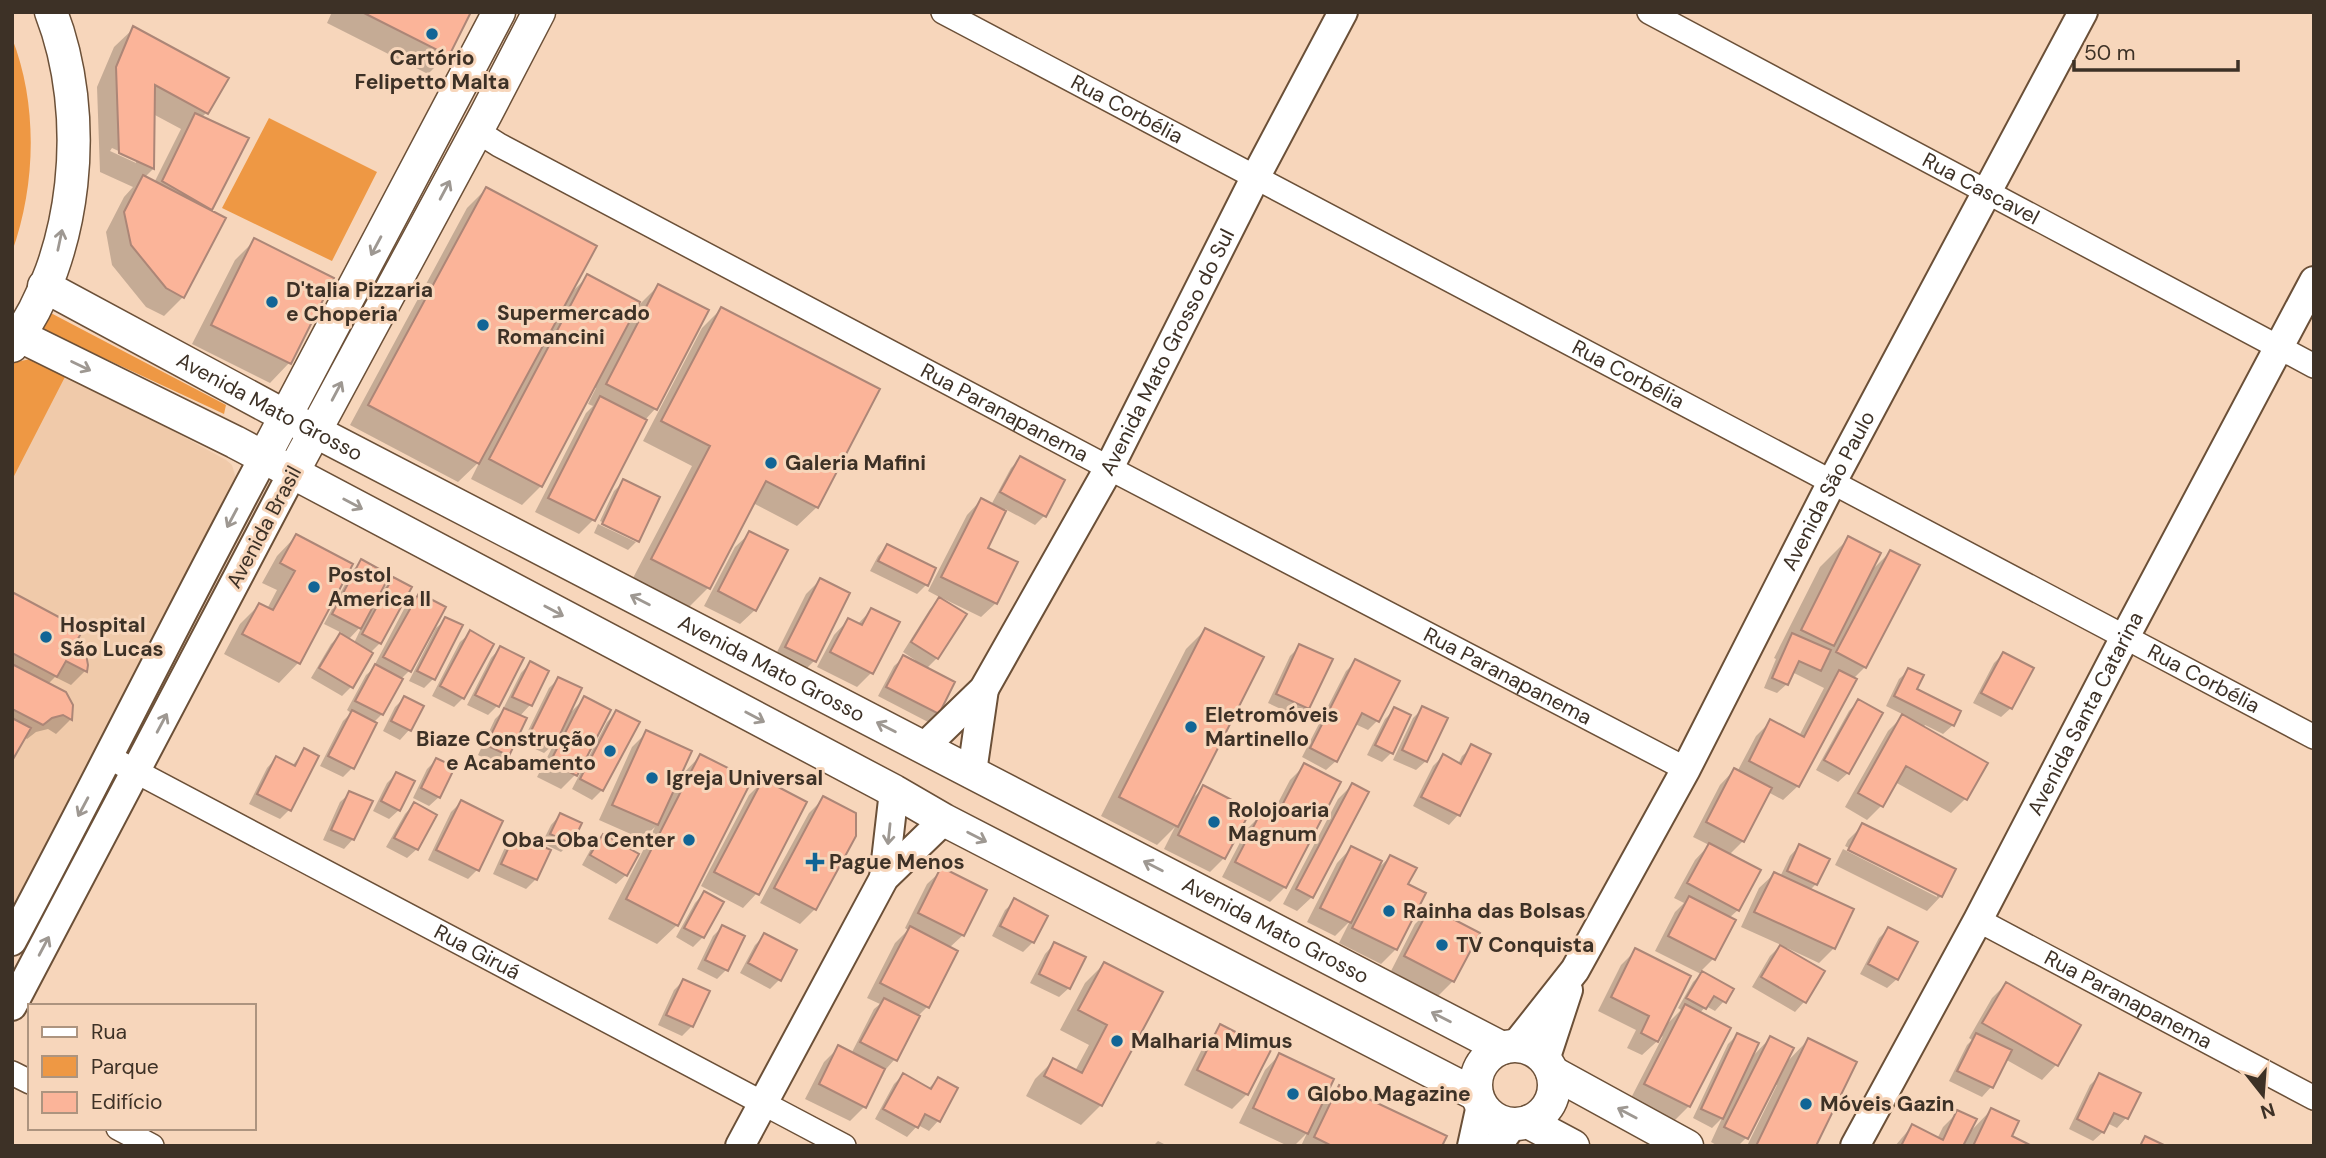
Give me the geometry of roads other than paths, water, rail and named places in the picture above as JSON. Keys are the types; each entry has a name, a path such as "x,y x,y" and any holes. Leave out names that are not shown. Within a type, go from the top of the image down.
{"main road":[{"path":"51,12 62,40 74,115 67,205 59,249 34,310 16,341 293,472 944,820 1479,1100 1496,1119 1513,1130 1573,1146"},
{"name":"Avenida Brasil","path":"264,457 499,12"},
{"name":"Avenida Brasil","path":"293,472 477,131 538,12"},
{"name":"Avenida Mato Grosso","path":"44,286 315,431 1508,1047"},
{"path":"1479,1100 1476,1083 1483,1062 1492,1054 1508,1047 1533,1051 1549,1066 1687,1146"},
{"path":"1513,1130 1537,1117 1550,1102 1554,1082 1549,1066"}],"street":[{"name":"Rua Corbélia","path":"943,12 2314,737"},
{"name":"Avenida Mato Grosso do Sul","path":"984,689 1109,468 1255,178 1343,12"},
{"name":"Rua Cascavel","path":"1649,12 2314,366"},
{"name":"Avenida São Paulo","path":"1508,1047 1575,970 1686,769 1832,482 2083,12"},
{"name":"Rua Paranapanema","path":"477,131 1109,468 1686,769"},
{"name":"Avenida Santa Catarina","path":"1856,1146 2314,282"},
{"name":"Avenida Brasil","path":"12,940 264,457"},
{"name":"Avenida Brasil","path":"12,1006 293,472"},
{"path":"924,747 984,689"},
{"path":"972,772 984,689"},
{"name":"Rua Giruá","path":"109,758 844,1146"},
{"path":"884,878 894,791"},
{"path":"740,1146 884,878 944,820"},
{"name":"Rua Paranapanema","path":"1978,920 2314,1098"},
{"name":"Avenida São Paulo","path":"1549,1066 1575,970"},
{"path":"12,1073 28,1081"},
{"path":"1472,1146 1479,1100"},
{"path":"122,1130 152,1146"}],"place":[{"name":"Cartório Felipetto Malta","path":"432,34"},
{"name":"D'talia Pizzaria e Choperia","path":"272,302"},
{"name":"Supermercado Romancini","path":"483,325"},
{"name":"Galeria Mafini","path":"771,463"},
{"name":"Postol America II","path":"314,587"},
{"name":"Hospital São Lucas","path":"46,637"},
{"name":"Eletromóveis Martinello","path":"1191,727"},
{"name":"Biaze Construção e Acabamento","path":"610,751"},
{"name":"Igreja Universal","path":"652,778"},
{"name":"Rolojoaria Magnum","path":"1214,822"},
{"name":"Oba-Oba Center","path":"689,840"},
{"name":"Pague Menos","path":"815,862"},
{"name":"Rainha das Bolsas","path":"1389,911"},
{"name":"TV Conquista","path":"1442,945"},
{"name":"Malharia Mimus","path":"1117,1041"},
{"name":"Globo Magazine","path":"1293,1094"},
{"name":"Móveis Gazin","path":"1806,1104"}]}
